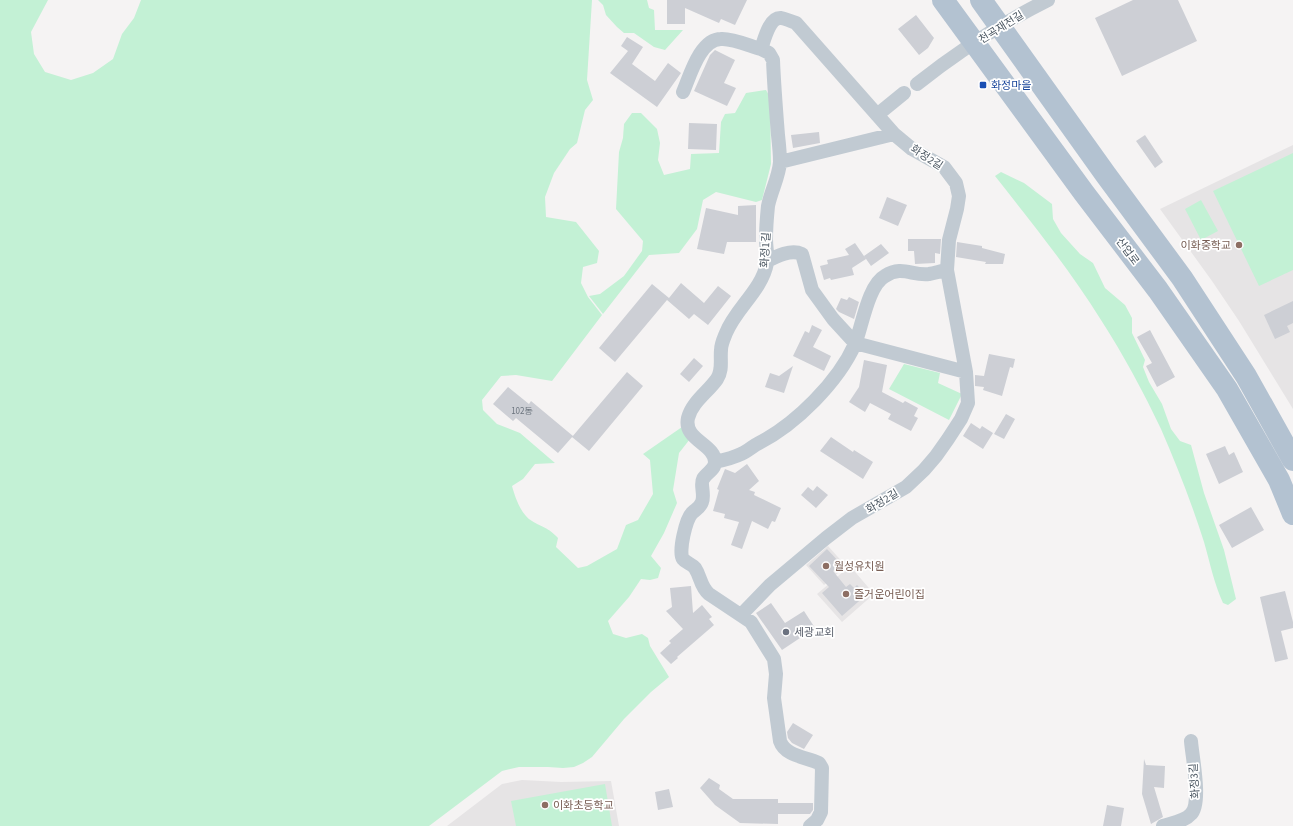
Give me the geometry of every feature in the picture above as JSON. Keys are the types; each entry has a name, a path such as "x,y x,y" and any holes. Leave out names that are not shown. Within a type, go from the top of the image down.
{"main road":[{"name":"산업로","path":"943,0 1084,193 1158,290 1227,389 1279,480 1293,514"},
{"path":"981,0 1182,278 1246,376 1293,460"}],"street":[{"name":"천곡재전길","path":"917,84 935,70 1000,27 1048,0"},
{"path":"683,92 702,51 708,43 715,39 723,38 761,49 770,24 775,19 780,18 796,23 894,134 780,162"},
{"name":"화정1길","path":"715,462 707,448 691,434 688,427 688,418 692,409 717,379 721,370 722,343 726,331 736,314 752,294 764,275 767,261 766,234 768,205 776,181 780,162 773,60 769,52 761,49"},
{"path":"877,114 904,93"},
{"name":"화정2길","path":"741,614 770,585 826,538 852,518 906,487 936,456 961,419 968,403 966,372 947,270 948,240 957,209 958,196 956,183 944,168 912,149 894,134"},
{"path":"767,261 778,256 796,252 802,254 812,290 833,319 855,343 966,372"},
{"path":"810,826 817,820 821,812 822,768 820,763 794,755 782,747 774,698 776,674 774,659 751,622 709,594 703,588 694,566 683,560 681,554 687,522 691,514 698,509 702,502 704,494 702,482 704,477 713,468 715,462 741,454 769,439 813,402 837,375 855,343 860,323 870,298 883,276 893,272 905,270 917,274 929,274 947,270"},
{"name":"화정3길","path":"1163,826 1186,818 1195,808 1196,794 1191,741"}],"shaded area":[{"name":"이화중학교","path":"1293,145 1293,409 1239,321 1160,209"},
{"name":"월성유치원","path":"828,546 846,566 824,585 806,565"},
{"name":"즐거운어린이집","path":"850,566 874,594 842,622 817,594"},
{"name":"이화초등학교","path":"522,780 561,782 611,781 619,826 447,826 502,784"}],"green space":[{"path":"0,0 48,0 31,32 34,54 45,72 71,80 93,73 113,59 122,34 134,18 141,0 592,0 587,80 593,100 585,110 577,143 570,149 554,173 545,197 546,217 576,222 599,251 597,263 583,267 581,283 588,297 602,315 552,381 516,375 501,376 482,400 483,410 497,424 520,433 555,463 535,464 523,479 512,486 525,515 558,538 556,547 578,568 587,566 617,549 626,525 638,520 653,494 650,460 643,454 682,427 690,439 679,453 673,490 677,503 664,533 651,556 661,568 658,578 650,580 641,579 629,597 608,621 613,634 626,638 642,634 648,638 650,646 669,677 651,692 624,719 592,757 574,767 519,767 502,771 429,826 0,826"},
{"path":"598,0 647,0 649,8 654,10 655,30 683,30 665,50 654,47 634,33 624,33 606,15 603,5"},
{"path":"766,90 770,97 771,164 762,200 756,202 716,192 703,200 697,229 679,253 649,255 603,314 589,296 600,294 624,276 642,251 643,241 616,209 619,152 623,138 624,124 632,113 641,113 657,129 660,143 658,160 664,175 690,169 691,154 719,153 721,122 725,114 735,113 746,93"},
{"path":"1293,153 1293,270 1259,286 1213,191"},
{"path":"1001,172 1024,183 1052,204 1053,219 1061,233 1080,254 1093,263 1105,288 1125,305 1132,318 1132,333 1145,360 1143,367 1149,382 1162,404 1171,429 1180,441 1191,445 1204,493 1224,550 1236,599 1228,605 1223,603 1189,499 1161,429 1140,388 1109,333 1077,283 995,176"},
{"path":"1201,200 1218,231 1201,240 1185,209"},
{"path":"904,364 940,373 938,383 962,394 949,420 889,389"},
{"path":"605,784 612,826 516,826 511,801"}],"building":[{"path":"667,0 747,0 735,25 721,19 719,23 685,8 685,24 667,24"},
{"path":"1133,0 1178,0 1197,41 1122,76 1095,18"},
{"path":"916,15 934,38 928,48 919,55 898,29"},
{"path":"627,37 643,47 632,64 655,81 668,63 681,73 657,107 610,73 628,51 621,46"},
{"path":"715,50 735,60 724,83 736,88 727,106 694,91 710,55"},
{"path":"689,123 717,124 716,150 688,149"},
{"path":"819,132 820,143 793,148 791,135"},
{"path":"1145,135 1163,162 1155,168 1136,141"},
{"path":"887,197 907,205 898,226 879,218"},
{"path":"756,205 756,242 727,242 724,254 697,249 706,208 738,215 738,206"},
{"path":"908,239 941,239 940,254 935,253 935,263 915,264 914,251 908,251"},
{"path":"957,242 982,246 982,248 1005,254 1003,264 985,264 986,262 956,257"},
{"path":"855,243 866,259 852,268 854,275 824,280 820,266 828,264 827,260 849,255 845,249"},
{"path":"881,244 889,253 871,266 864,256"},
{"path":"681,283 704,303 718,286 731,296 708,325 694,314 689,319 667,300 615,362 599,348 652,284 669,298"},
{"path":"849,297 859,302 854,319 836,309 841,298 847,300"},
{"path":"1293,301 1293,323 1287,326 1290,332 1275,339 1264,315"},
{"path":"812,325 822,330 813,347 831,356 824,371 793,356 805,331 809,333"},
{"path":"1150,330 1175,377 1157,387 1146,366 1152,363 1137,337"},
{"path":"989,354 1015,359 1013,368 1010,367 1002,396 983,390 984,387 975,386 975,375 984,376"},
{"path":"694,358 703,366 689,382 680,374"},
{"path":"864,360 887,365 882,392 903,403 905,401 918,408 914,416 918,418 911,431 888,419 891,414 870,403 865,412 849,402 859,387"},
{"path":"793,366 784,393 765,387 770,373 779,376"},
{"path":"627,372 643,386 589,451 572,437"},
{"path":"508,387 529,404 531,401 573,436 558,453 516,418 513,421 493,404"},
{"path":"1006,414 1015,419 1004,439 994,434"},
{"path":"971,423 980,429 982,426 993,433 983,449 963,436"},
{"path":"831,437 853,452 854,450 873,462 863,479 820,451"},
{"path":"1225,446 1229,455 1234,452 1243,472 1219,484 1206,454"},
{"path":"747,464 759,481 749,490 755,492 754,495 781,508 775,522 772,521 768,529 752,521 742,549 731,545 739,522 724,518 725,514 713,511 719,490 717,489 725,469 735,473"},
{"path":"817,486 828,495 816,508 801,495 808,487 813,491"},
{"path":"1251,507 1264,530 1232,548 1219,525"},
{"path":"827,549 841,564 833,571 846,587 850,584 854,588 857,585 866,595 842,616 822,593 829,587 809,566"},
{"path":"691,586 693,613 702,605 712,617 709,619 714,625 671,664 660,653 671,643 669,641 683,629 666,611 672,607 670,588"},
{"path":"1285,591 1293,622 1293,628 1281,631 1288,659 1275,662 1260,597"},
{"path":"771,603 785,623 804,611 815,628 782,650 756,613"},
{"path":"793,723 813,735 804,749 792,743 788,738 787,732"},
{"path":"1144,759 1146,765 1165,766 1164,788 1154,787 1163,817 1151,824 1142,794"},
{"path":"709,778 720,785 719,789 733,799 778,799 778,803 813,803 813,810 810,814 778,814 778,824 740,823 715,805 700,788"},
{"path":"669,789 673,807 658,810 655,792"},
{"path":"1107,805 1124,808 1121,826 1103,826"}],"place":[{"name":"화정마을","path":"983,85"},
{"name":"이화중학교","path":"1239,245"},
{"name":"월성유치원","path":"826,566"},
{"name":"즐거운어린이집","path":"846,594"},
{"name":"세광교회","path":"786,632"},
{"name":"이화초등학교","path":"545,805"}]}
